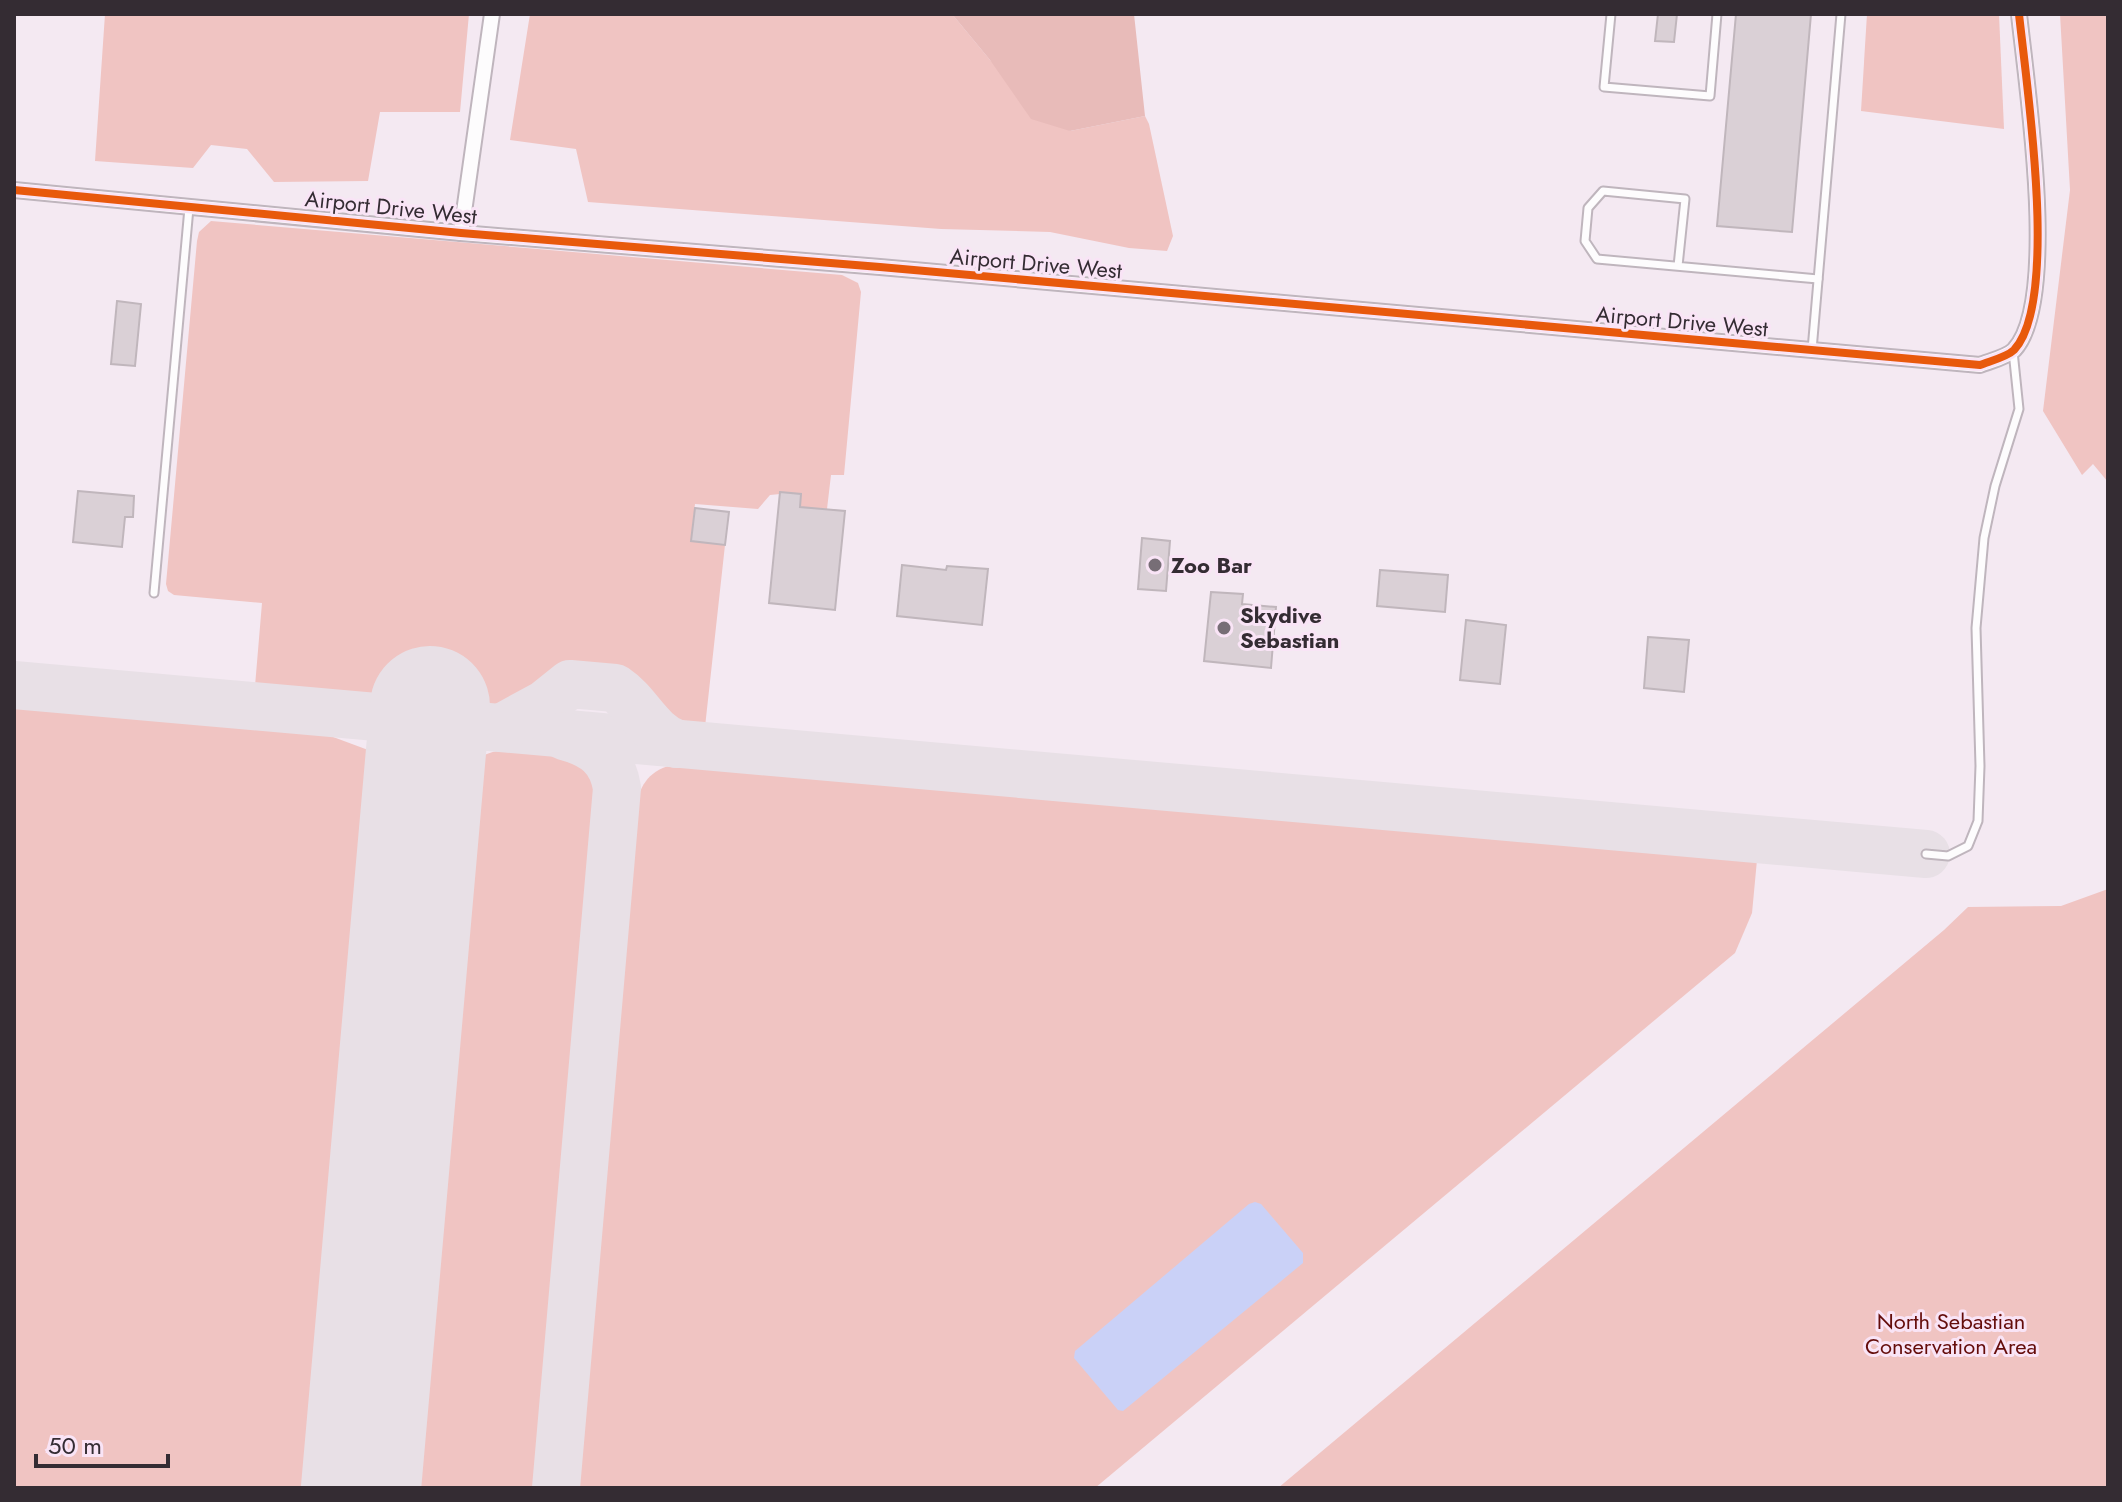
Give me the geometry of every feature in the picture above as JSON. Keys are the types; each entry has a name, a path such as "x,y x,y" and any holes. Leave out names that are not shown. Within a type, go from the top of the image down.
{"street":[{"path":"461,233 492,14"},
{"path":"2013,351 2031,316 2036,276 2037,188 2019,14"},
{"name":"Airport Drive West","path":"14,190 461,233 880,267 1980,365 2013,351"}],"lane":[{"path":"1611,14 1604,87 1710,96 1717,14"},
{"path":"1812,350 1841,14"},
{"path":"1678,266 1685,199 1603,191 1588,208 1585,241 1597,259 1818,279"},
{"path":"154,593 189,206"},
{"path":"1926,854 1948,856 1968,846 1978,821 1980,766 1976,628 1984,538 1995,486 2019,409 2013,351"}],"green space":[{"path":"105,14 469,14 460,112 380,112 368,181 274,182 247,149 211,145 193,168 95,161"},
{"path":"530,14 952,14 990,60 1070,131 1145,116 1173,236 1167,251 1129,248 1050,232 941,229 588,202 576,149 510,140"},
{"path":"1867,14 1999,14 2004,129 1861,111"},
{"path":"2060,14 2108,14 2108,482 2093,464 2082,475 2043,411 2070,190"},
{"path":"211,221 842,275 858,283 861,292 844,475 831,475 827,509 800,507 801,494 781,492 770,495 758,509 695,504 691,540 725,545 705,727 673,721 629,671 618,667 562,664 504,706 491,707 255,686 262,603 174,595 168,591 166,584 197,241 199,232"},
{"path":"14,704 317,731 387,757 390,765 326,1488 14,1488"},
{"path":"502,750 551,753 578,761 588,770 599,802 537,1488 396,1488 458,787 468,766 486,754"},
{"path":"671,765 1757,860 1752,913 1735,953 1095,1488 574,1488 635,811 639,795 650,776"},
{"name":"North Sebastian Conservation Area","path":"2108,889 2108,1488 1278,1488 1968,907 2061,906"}],"shaded area":[{"path":"952,14 1134,14 1145,116 1070,131 1031,119 990,60"}],"water":[{"path":"1255,1202 1261,1204 1303,1253 1303,1263 1123,1411 1118,1410 1074,1358 1075,1351"}],"building":[{"path":"1658,14 1677,14 1674,42 1655,41"},
{"path":"1736,14 1811,14 1792,232 1717,226"},
{"path":"117,301 141,304 135,366 111,364"},
{"path":"78,491 134,496 133,517 125,517 122,547 73,542"},
{"path":"780,492 801,494 800,507 845,511 835,610 769,603"},
{"path":"695,508 729,512 725,545 691,541"},
{"path":"1142,538 1170,541 1166,591 1138,589"},
{"path":"902,565 946,570 947,566 988,569 982,625 897,616"},
{"path":"1380,570 1448,575 1445,612 1377,606"},
{"path":"1211,592 1243,594 1242,604 1276,607 1271,668 1204,661"},
{"path":"1466,620 1506,625 1500,684 1460,680"},
{"path":"1648,637 1689,640 1684,692 1644,688"}],"taxiway":[{"path":"501,728 545,704 570,684 615,688 658,733 677,744"},
{"path":"14,685 1926,854"},
{"path":"556,1488 617,788 611,768 600,753 564,736"}],"runway":[{"path":"361,1488 430,706"}],"cycle path":[{"path":"14,190 461,233 880,267 1980,365 2014,350 2028,324 2035,286 2038,240 2033,137 2019,14"}],"place":[{"name":"Zoo Bar","path":"1155,565"},
{"name":"Skydive Sebastian","path":"1224,628"}]}
